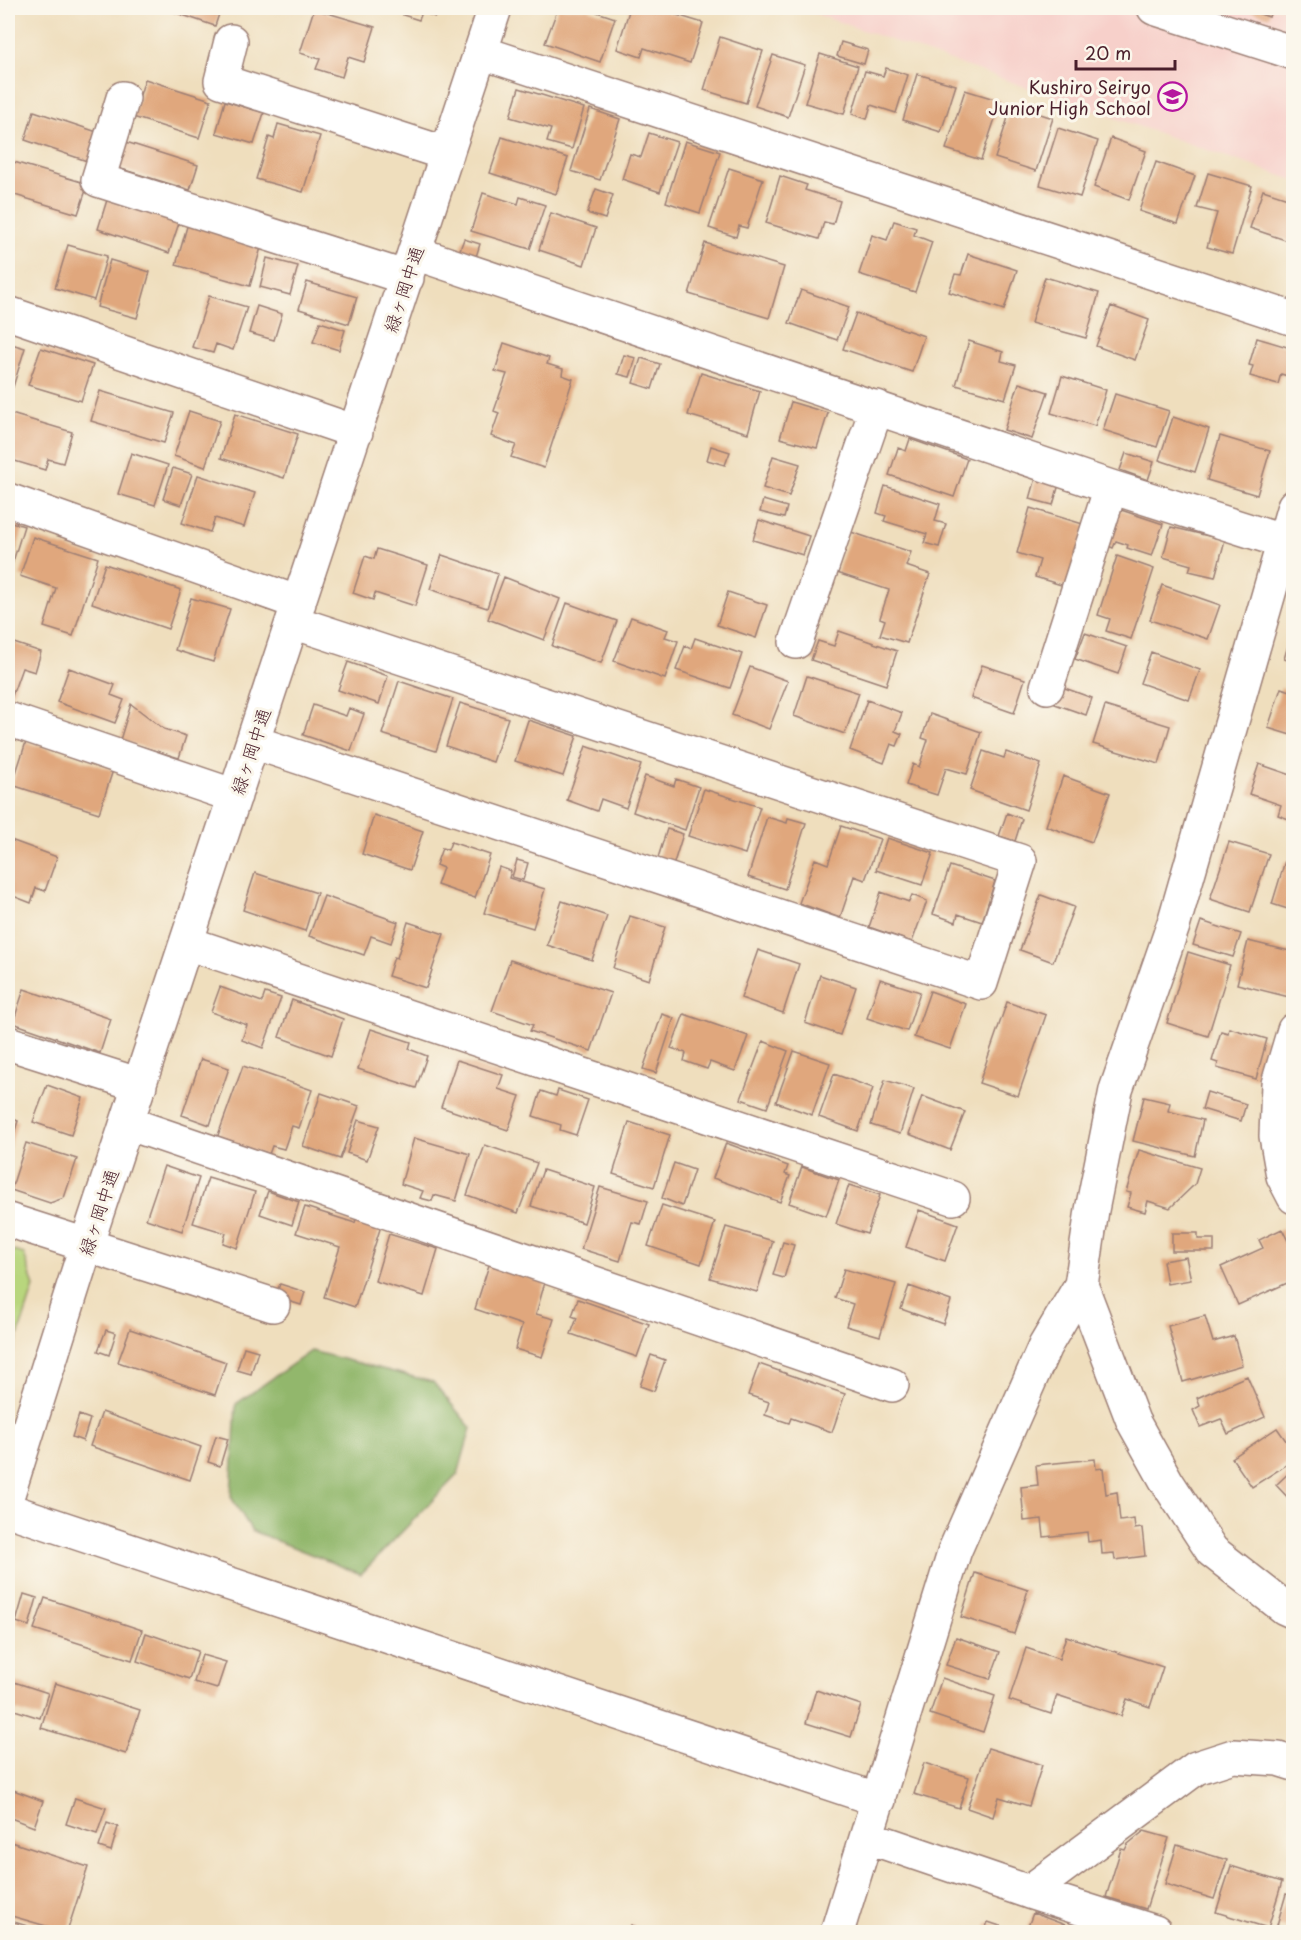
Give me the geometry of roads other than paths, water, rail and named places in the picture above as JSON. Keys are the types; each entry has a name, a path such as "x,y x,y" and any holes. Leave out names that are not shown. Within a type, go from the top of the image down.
{"street":[{"name":"緑ヶ岡中通","path":"8,1494 86,1246 495,8"},
{"path":"1154,8 1293,53"},
{"path":"231,41 221,81 447,154"},
{"path":"480,52 1293,319"},
{"path":"123,98 98,180 411,266 877,407 1111,487 1282,541"},
{"path":"8,313 356,432"},
{"path":"796,642 877,407"},
{"path":"1047,687 1111,487"},
{"path":"8,500 296,612 1020,861 981,983 253,742"},
{"path":"837,1932 955,1550 1045,1346 1081,1285 1092,1210 1116,1090 1173,923 1293,506"},
{"path":"8,719 235,796"},
{"path":"187,943 953,1198"},
{"path":"1293,1030 1278,1084 1276,1136 1283,1176 1293,1197"},
{"path":"8,1043 140,1085"},
{"path":"127,1123 892,1385"},
{"path":"8,1220 273,1305"},
{"path":"1081,1285 1133,1421 1167,1482 1199,1532 1212,1551 1293,1612"},
{"path":"8,1510 879,1800"},
{"path":"1029,1892 1196,1768 1233,1756 1278,1759 1293,1764"},
{"path":"868,1837 1155,1932"}],"place":[{"name":"Kushiro Seiryo Junior High School","path":"1172,96"}]}
